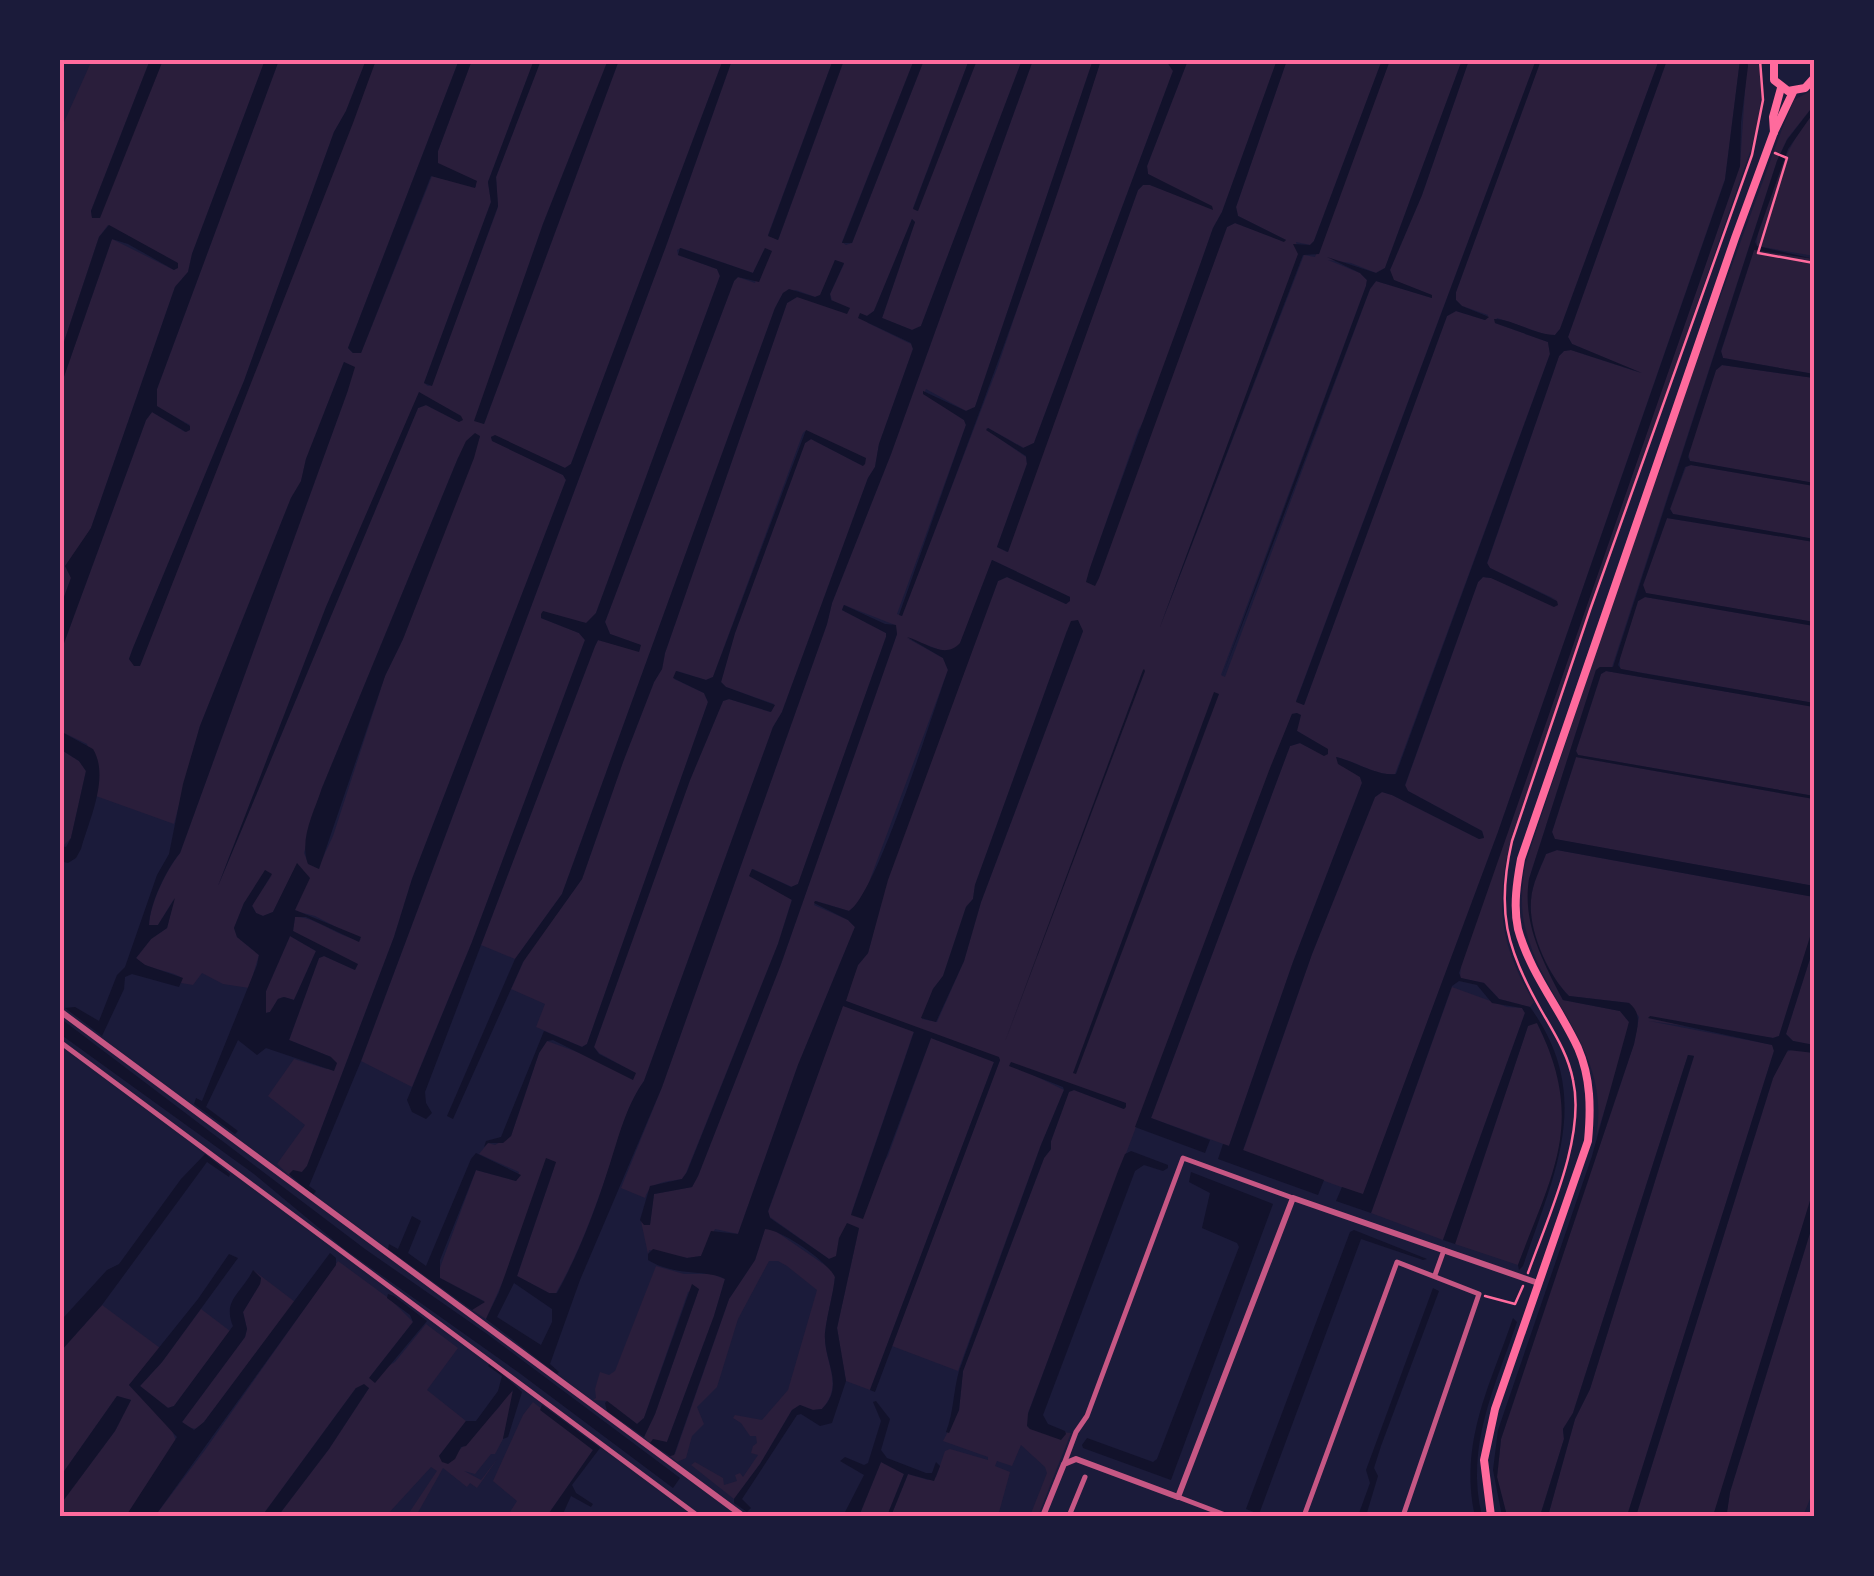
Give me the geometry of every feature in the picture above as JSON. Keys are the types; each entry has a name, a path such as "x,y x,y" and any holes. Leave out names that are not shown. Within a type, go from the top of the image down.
{"main road":[{"path":"1774,60 1772,74 1781,88 1793,92 1813,81"},
{"path":"1774,132 1781,88"},
{"path":"1491,1516 1484,1460 1494,1410 1588,1141 1592,1106 1578,1049 1534,972 1518,926 1516,891 1520,859 1774,132 1793,92"}],"street":[{"path":"60,1012 743,1516"},
{"path":"60,1042 698,1516"},
{"path":"1043,1516 1076,1432 1087,1416 1183,1158 1538,1283"},
{"path":"1178,1497 1293,1198"},
{"path":"1435,1275 1444,1250"},
{"path":"1304,1516 1397,1262 1479,1294 1402,1516"},
{"path":"1064,1464 1076,1458 1228,1516"},
{"path":"1069,1516 1085,1476"}],"path":[{"path":"1479,1294 1514,1304 1567,1157 1576,1107 1574,1081 1564,1050 1518,966 1505,930 1504,875 1590,610 1755,144 1763,100 1760,60"},
{"path":"1777,154 1788,158 1758,252 1814,264"}],"shaded area":[{"path":"92,60 150,60 91,211 92,217 98,218 163,60 265,60 188,272 175,287 91,528 68,568 71,578 60,608 60,388 112,239 174,270 177,263 108,225 99,237 60,354 60,131"},
{"path":"150,60 163,60 100,218 92,218 91,211"},
{"path":"265,60 279,60 157,389 157,406 190,426 190,430 186,432 152,412 146,420 60,654 60,608 71,578 65,566 91,528 175,287 188,272"},
{"path":"279,60 366,60 334,132 244,381 133,648 129,659 140,665 376,60 459,60 348,348 353,353 361,353 432,176 476,187 476,181 438,164 438,151 472,60 534,60 488,182 491,202 424,383 428,386 432,385 498,207 496,177 541,60 608,60 543,224 475,420 484,424 619,60 723,60 571,464 565,468 491,437 566,480 412,879 394,937 307,1166 302,1172 290,1174 291,1177 277,1164 305,1125 268,1096 294,1059 327,1069 331,1057 289,1040 319,958 324,956 355,970 293,931 295,917 310,919 361,940 315,916 295,911 297,864 273,912 263,916 252,905 272,875 244,903 234,928 237,937 259,955 249,988 223,984 202,973 193,985 181,983 182,978 136,958 151,939 167,928 174,899 158,925 149,926 152,907 180,853 348,390 344,362 306,459 301,482 291,498 200,726 174,824 96,796 98,785 87,744 60,731 60,654 146,420 152,412 185,432 190,425 157,407 157,389","holes":["419,393 461,416 459,422 426,405 418,408 218,886 326,607","480,436 403,639 385,676 333,836 318,868 308,863 304,853 322,788 458,458"]},
{"path":"366,60 376,60 353,123 140,666 134,666 129,659 133,648 244,381 334,132"},
{"path":"459,60 472,60 438,151 438,163 477,181 475,188 431,176 361,353 353,353 348,348"},
{"path":"534,60 541,60 496,177 498,206 432,386 424,383 491,202 488,182"},
{"path":"608,60 619,60 484,424 474,421 543,224"},
{"path":"723,60 732,60 666,246 361,1061 309,1186 316,1191 313,1195 289,1174 293,1170 302,1172 307,1166 394,937 412,879 566,480 491,437 495,435 565,468 571,464"},
{"path":"732,60 833,60 768,235 778,240 844,60 914,60 842,242 846,245 852,243 924,60 969,60 913,208 917,211 977,60 1022,60 921,326 912,330 882,318 915,222 912,219 874,311 867,316 861,314 868,323 911,344 913,349 879,444 875,467 773,727 580,1245 556,1293 517,1276 556,1162 486,1319 472,1310 484,1301 440,1278 438,1273 476,1170 516,1181 519,1172 479,1154 488,1143 495,1145 511,1136 539,1053 547,1041 635,1073 594,1047 690,780 723,701 729,699 770,712 774,704 721,682 735,633 805,443 811,439 863,466 803,433 713,677 706,680 677,671 674,679 704,693 708,702 587,1044 582,1047 536,1027 545,1004 511,989 526,956 582,879 623,762 662,669 787,303 797,297 832,300 830,294 844,264 835,260 821,295 815,297 796,290 783,293 775,308 562,894 515,959 481,945 598,640 639,651 640,645 610,634 605,622 734,281 738,277 755,283 765,248 753,273 681,248 677,250 678,255 717,269 720,276 596,613 587,623 541,618 579,633 585,640 472,942 412,1087 361,1061"},
{"path":"833,60 844,60 778,240 768,236"},
{"path":"914,60 924,60 852,243 842,243"},
{"path":"969,60 977,60 918,211 913,209"},
{"path":"1022,60 1033,60 891,454 832,603 662,1087 580,1280 550,1364 557,1374 486,1319 546,1158 556,1162 517,1276 549,1293 557,1293 590,1221 626,1115 644,1081 773,727 875,467 879,444 913,349 911,343 858,318 860,313 867,316 874,311 912,219 915,222 882,318 912,330 921,326","holes":["514,1283 552,1309 552,1322 541,1345 497,1317"]},
{"path":"1033,60 1093,60 975,407 966,411 926,389 924,394 966,425 897,614 902,616 998,366 1101,60 1158,60 1167,62 1173,71 1034,443 1024,448 986,429 1026,457 1027,464 997,547 1007,552 1138,190 1150,185 1213,209 1148,174 1147,166 1188,60 1277,60 1089,571 1166,392 1227,227 1235,223 1286,240 1238,216 1236,207 1287,60 1382,60 1314,241 1310,245 1296,242 1299,253 1160,627 1304,255 1315,257 1390,60 1462,60 1385,268 1376,273 1351,263 1328,260 1360,273 1367,280 1366,286 1221,675 1225,677 1370,289 1376,281 1432,298 1393,280 1390,270 1422,195 1469,60 1536,60 1296,701 1304,705 1447,316 1456,311 1485,320 1488,315 1462,306 1456,300 1456,292 1541,60 1659,60 1560,329 1555,335 1547,335 1497,318 1495,323 1548,342 1550,354 1395,774 1336,757 1362,783 1293,962 1229,1146 1151,1118 1290,746 1300,743 1324,755 1327,749 1297,731 1297,713 1292,714 1028,1413 1030,1429 1071,1433 1038,1516 1030,1516 1047,1473 1021,1445 1012,1466 997,1461 995,1466 1010,1472 998,1516 891,1516 908,1474 928,1480 936,1477 945,1451 988,1460 943,1441 959,1410 963,1371 1044,1158 1051,1149 1069,1091 1124,1109 1126,1104 1009,1063 1064,1090 958,1371 892,1346 1000,1060 846,1001 846,996 858,965 868,953 887,880 998,581 1007,577 1066,604 1070,597 992,560 960,644 953,651 907,638 943,658 948,670 868,885 849,911 816,901 814,905 855,927 798,1065 738,1234 715,1229 701,1256 687,1258 649,1250 648,1254 641,1221 650,1224 654,1194 692,1187 698,1176 781,964 897,634 895,625 844,605 842,610 886,633 886,637 798,884 792,887 753,869 750,876 792,899 778,944 686,1173 682,1179 655,1185 645,1198 621,1188 662,1087 832,603 891,454","holes":["1067,631 1083,631 981,902 964,961 937,1022 922,1019 933,989 943,976 966,907 973,899"]},
{"path":"1093,60 1101,60 1031,270 929,547 902,616 899,615 966,425 923,391 966,411 975,407"},
{"path":"1158,60 1188,60 1147,166 1148,174 1212,206 1213,210 1150,185 1138,190 1008,552 997,547 1027,464 1026,456 986,430 1023,448 1034,443 1173,71 1167,62"},
{"path":"1277,60 1287,60 1236,207 1238,216 1286,240 1235,223 1227,227 1095,586 1086,582 1089,571"},
{"path":"1382,60 1390,60 1319,254 1303,255 1160,627 1298,254 1293,244 1310,245 1314,241"},
{"path":"1462,60 1469,60 1422,195 1390,270 1394,280 1432,298 1376,281 1370,289 1222,677 1366,286 1367,280 1360,273 1327,257 1376,273 1385,268"},
{"path":"1536,60 1541,60 1456,292 1456,300 1462,306 1489,317 1485,320 1456,311 1447,316 1304,705 1296,702"},
{"path":"1659,60 1667,60 1568,337 1572,344 1642,373 1571,350 1559,356 1487,563 1558,605 1554,607 1491,578 1483,577 1478,582 1405,785 1408,791 1482,831 1484,838 1479,839 1392,795 1382,792 1375,797 1312,954 1243,1150 1324,1180 1318,1195 1218,1159 1223,1144 1229,1146 1293,962 1362,783 1360,777 1338,764 1336,757 1374,771 1396,774 1550,354 1548,342 1495,323 1494,319 1547,334 1555,335 1560,329"},
{"path":"1667,60 1740,60 1725,179 1498,832 1363,1195 1243,1151 1312,954 1375,797 1382,792 1392,795 1479,839 1484,837 1482,831 1405,786 1478,582 1483,577 1491,578 1557,600 1487,564 1559,356 1571,350 1641,373 1572,344 1568,337"},
{"path":"1740,60 1747,60 1748,66 1740,166 1459,973 1461,978 1484,983 1499,999 1530,1007 1550,1040 1561,1072 1565,1104 1556,1167 1519,1270 1552,1173 1562,1118 1552,1058 1537,1023 1528,1026 1455,1244 1443,1240 1525,1013 1522,1008 1492,1003 1477,985 1459,981 1452,986 1371,1213 1336,1201 1342,1187 1363,1194 1498,832 1725,180"},
{"path":"1747,60 1758,60 1761,82 1759,116 1751,149 1512,836 1503,881 1503,922 1513,960 1534,1002 1530,1007 1499,999 1484,983 1460,978 1461,964 1740,166"},
{"path":"1814,89 1814,105 1787,139 1777,161 1612,667 1596,670 1529,879 1532,927 1563,1000 1620,1011 1629,1022 1596,1137 1598,1106 1594,1079 1525,927 1525,865 1646,502 1666,457 1670,434 1782,129 1794,100"},
{"path":"1814,105 1814,112 1788,149 1755,242 1757,246 1814,259 1754,250 1721,351 1723,358 1814,374 1814,378 1722,365 1716,370 1688,457 1690,461 1814,486 1691,465 1685,467 1670,509 1673,514 1814,542 1667,518 1643,585 1646,593 1814,622 1814,626 1645,597 1638,601 1618,665 1621,669 1814,703 1814,707 1606,671 1601,674 1576,751 1578,755 1814,799 1576,757 1552,832 1555,839 1814,886 1814,897 1557,850 1546,854 1533,888 1531,912 1547,965 1569,996 1629,1003 1638,1022 1634,1044 1501,1439 1497,1477 1507,1516 1502,1516 1493,1470 1498,1430 1592,1156 1629,1022 1620,1011 1563,1000 1542,956 1531,927 1529,879 1596,670 1613,667 1777,161 1787,140"},
{"path":"1814,112 1814,256 1757,246 1762,216 1777,176 1796,137"},
{"path":"109,225 178,263 178,268 174,270 112,239 60,388 60,354 99,237"},
{"path":"680,248 753,273 765,248 772,251 759,282 738,277 734,281 605,622 610,634 641,645 639,652 598,640 595,646 425,1092 432,1113 426,1119 412,1112 407,1100 472,942 585,640 579,633 541,618 541,614 543,611 586,623 596,613 720,276 717,269 678,255"},
{"path":"1754,250 1814,259 1814,374 1723,358 1721,352"},
{"path":"835,260 844,263 831,300 850,308 847,314 797,297 787,303 662,669 623,762 582,879 523,962 453,1119 447,1116 515,959 562,894 775,308 789,289 820,295"},
{"path":"344,362 355,367 348,390 180,853 164,877 152,907 149,925 158,925 175,898 167,928 151,939 136,958 183,978 179,987 132,974 125,977 124,989 102,1036 65,1008 75,1007 99,1021 117,975 125,967 157,875 169,854 200,726 301,481"},
{"path":"1722,365 1814,378 1814,483 1690,461 1688,452 1716,370"},
{"path":"419,392 463,420 459,422 426,405 418,408 218,886 326,607"},
{"path":"806,430 866,458 865,464 811,439 805,443 735,633 721,682 775,705 771,712 729,699 723,701 690,780 594,1047 599,1054 636,1073 633,1080 553,1040 547,1041 539,1053 511,1136 503,1143 488,1143 484,1147 486,1141 501,1137 544,1031 582,1047 587,1044 708,702 704,693 673,678 676,671 706,680 713,677"},
{"path":"475,433 480,436 474,458 385,676 319,869 308,864 305,845 322,788 458,458"},
{"path":"1686,467 1814,486 1814,539 1673,514 1670,509"},
{"path":"1667,518 1814,542 1814,622 1645,593 1643,585"},
{"path":"992,560 1070,597 1070,601 1066,604 1007,577 998,581 888,880 868,953 858,965 846,1001 1000,1060 875,1392 870,1390 994,1062 931,1038 863,1219 851,1215 914,1032 843,1006 768,1211 770,1218 829,1259 836,1256 847,1223 859,1228 837,1328 846,1381 832,1423 820,1426 797,1415 742,1499 751,1508 747,1512 734,1499 792,1410 800,1405 822,1409 829,1400 833,1382 825,1333 835,1277 803,1247 765,1229 755,1260 729,1299 674,1455 670,1456 650,1443 653,1439 667,1442 725,1279 669,1269 648,1260 648,1254 653,1249 687,1258 701,1256 711,1231 738,1234 798,1065 855,927 814,903 849,911 861,897 889,838 948,670 943,658 907,637 941,650 960,643"},
{"path":"1645,597 1814,626 1814,703 1620,669 1620,657 1638,601"},
{"path":"844,605 885,624 896,625 897,634 781,964 698,1176 692,1187 654,1194 650,1225 644,1225 640,1220 650,1186 682,1179 687,1172 792,900 749,876 752,869 791,887 798,884 886,637 886,633 842,610"},
{"path":"1078,620 1083,631 981,902 964,961 936,1022 921,1018 943,976 966,907 973,899 1067,631 1071,621"},
{"path":"1143,670 1145,671 1003,1047"},
{"path":"1606,671 1814,707 1814,796 1578,755 1576,751 1601,674"},
{"path":"1214,692 1219,694 1076,1074 1073,1073"},
{"path":"1292,714 1301,715 1297,731 1328,749 1328,754 1324,756 1300,743 1290,746 1151,1118 1210,1140 1205,1153 1135,1127 1270,768"},
{"path":"60,731 93,749 99,772 96,799 81,849 68,863 60,861 60,846 66,847 71,838 86,771 79,761 60,749"},
{"path":"60,749 79,761 86,771 71,838 62,847"},
{"path":"1576,757 1814,799 1814,886 1554,839 1552,832"},
{"path":"1557,850 1814,897 1814,925 1779,1036 1649,1021 1773,1045 1774,1051 1627,1516 1548,1516 1575,1419 1590,1389 1694,1056 1688,1055 1573,1413 1563,1429 1564,1439 1540,1516 1507,1516 1497,1477 1501,1439 1634,1044 1639,1017 1629,1003 1569,996 1547,964 1536,938 1531,900 1546,854"},
{"path":"297,863 310,878 295,910 361,937 359,942 306,917 295,917 293,931 358,964 355,970 324,956 319,958 289,1040 331,1057 337,1063 334,1071 266,1048 257,1055 238,1040 206,1107 238,1131 235,1134 194,1104 196,1098 202,1101 257,965 259,955 237,937 234,928 265,870 272,874 252,906 263,916 273,912","holes":["290,936 316,951 294,1000 278,999 266,1013 266,991"]},
{"path":"1814,924 1814,946 1786,1034 1793,1041 1814,1045 1814,1053 1788,1050 1773,1078 1636,1516 1627,1516 1774,1051 1772,1045 1648,1018 1779,1036"},
{"path":"290,936 316,951 294,1000 278,999 265,1013 266,991"},
{"path":"1814,946 1814,1045 1793,1041 1786,1034"},
{"path":"1452,987 1507,1007 1522,1008 1525,1013 1443,1240 1371,1213"},
{"path":"843,1005 914,1031 851,1214 888,1156 931,1038 994,1062 870,1390 846,1381 837,1328 859,1228 836,1257 829,1259 768,1212"},
{"path":"60,1018 365,1249 490,1336 680,1478 673,1488 343,1248 254,1174 60,1034"},
{"path":"1532,1023 1537,1023 1561,1082 1562,1129 1552,1176 1518,1265 1455,1244"},
{"path":"1794,1049 1814,1053 1814,1188 1722,1491 1713,1516 1636,1516 1773,1078 1784,1053"},
{"path":"1688,1055 1694,1056 1590,1389 1575,1419 1548,1516 1540,1516 1564,1439 1563,1429 1573,1413"},
{"path":"1011,1062 1126,1103 1126,1107 1074,1090 1069,1092 1051,1149 1044,1158 963,1371 959,1410 949,1433 946,1432 959,1371 1064,1090 1009,1066"},
{"path":"1131,1151 1168,1168 1163,1171 1144,1165 1135,1171 1043,1415 1048,1424 1065,1431 1061,1440 1030,1429 1028,1414 1118,1171 1125,1154"},
{"path":"476,1153 521,1175 516,1181 476,1170 440,1260 440,1278 485,1302 472,1310 388,1249 389,1244 398,1249 412,1216 421,1221 408,1253 426,1266"},
{"path":"205,1154 229,1177 207,1162 102,1305 60,1352 60,1323 64,1317 107,1270 119,1264 181,1179"},
{"path":"1191,1172 1273,1204 1171,1480 1082,1445 1087,1438 1153,1462 1157,1459 1239,1247 1202,1228 1210,1193 1189,1182"},
{"path":"1814,1188 1814,1220 1730,1492 1727,1513 1713,1516"},
{"path":"1814,1220 1814,1489 1803,1516 1726,1516 1730,1492"},
{"path":"771,1228 832,1270 835,1277 825,1333 832,1391 822,1409 800,1405 792,1410 734,1499 691,1465 695,1462 723,1478 724,1485 737,1481 735,1475 740,1473 743,1477 758,1455 751,1453 756,1436 750,1436 733,1418 735,1415 762,1420 788,1390 817,1290 787,1266 769,1261 738,1319 717,1387 697,1407 704,1424 692,1436 686,1458 677,1462 670,1456 675,1454 729,1299 755,1260 765,1229"},
{"path":"1354,1230 1427,1259 1361,1239 1259,1514 1246,1509 1350,1232"},
{"path":"330,1253 336,1258 336,1265 155,1516 126,1516 177,1437 129,1385 229,1254 238,1258 140,1386 168,1408 174,1406 233,1326 232,1303 253,1270 261,1278 243,1312 245,1337 182,1422 194,1430 204,1422"},
{"path":"338,1261 391,1300 413,1322 370,1377 395,1362 426,1324 458,1348 427,1390 466,1421 439,1456 455,1455 510,1391 514,1392 503,1439 495,1454 475,1474 464,1471 481,1480 498,1458 477,1488 470,1483 467,1487 443,1468 416,1516 407,1516 437,1471 431,1467 386,1516 278,1516 369,1388 356,1388 262,1516 155,1516 205,1450"},
{"path":"656,1266 725,1279 667,1442 650,1443 644,1437 699,1289 688,1292 644,1418 637,1424 607,1401 593,1400 600,1372 609,1375 615,1371"},
{"path":"253,1270 295,1302 204,1422 197,1429 186,1427 182,1422 245,1337 243,1312 261,1278"},
{"path":"692,1284 699,1289 644,1437 607,1411 605,1403 637,1424 644,1418"},
{"path":"1433,1288 1439,1291 1381,1446 1374,1468 1378,1476 1366,1516 1358,1516 1370,1483 1366,1470"},
{"path":"388,1294 427,1321 375,1383 369,1378 413,1322 410,1315 387,1298"},
{"path":"102,1305 160,1348 129,1385 171,1428 176,1441 126,1516 60,1516 60,1505 115,1431 131,1400 117,1396 60,1477 60,1352"},
{"path":"201,1309 230,1331 174,1406 168,1408 140,1386"},
{"path":"1513,1318 1517,1322 1480,1441 1477,1465 1482,1516 1475,1516 1471,1489 1474,1439"},
{"path":"490,1363 522,1392 508,1437 503,1439 513,1390 466,1446 461,1447 455,1459 448,1464 442,1462 439,1456 466,1421 476,1421 498,1391 502,1376 488,1366"},
{"path":"364,1384 369,1388 278,1516 262,1516 356,1388"},
{"path":"117,1396 131,1400 115,1431 60,1505 60,1477"},
{"path":"533,1402 593,1450 547,1516 515,1516 510,1512 517,1501 493,1481 523,1415"},
{"path":"873,1402 890,1419 881,1450 887,1458 926,1473 932,1473 936,1462 940,1466 934,1481 908,1474 891,1516 887,1516 904,1474 881,1462 859,1516 843,1516 864,1475 840,1461 845,1457 868,1463 881,1421"},
{"path":"542,1405 600,1448 572,1485 576,1493 593,1504 591,1507 571,1496 562,1516 547,1516 593,1450 540,1410"},
{"path":"881,1462 904,1474 887,1516 859,1516"}]}
